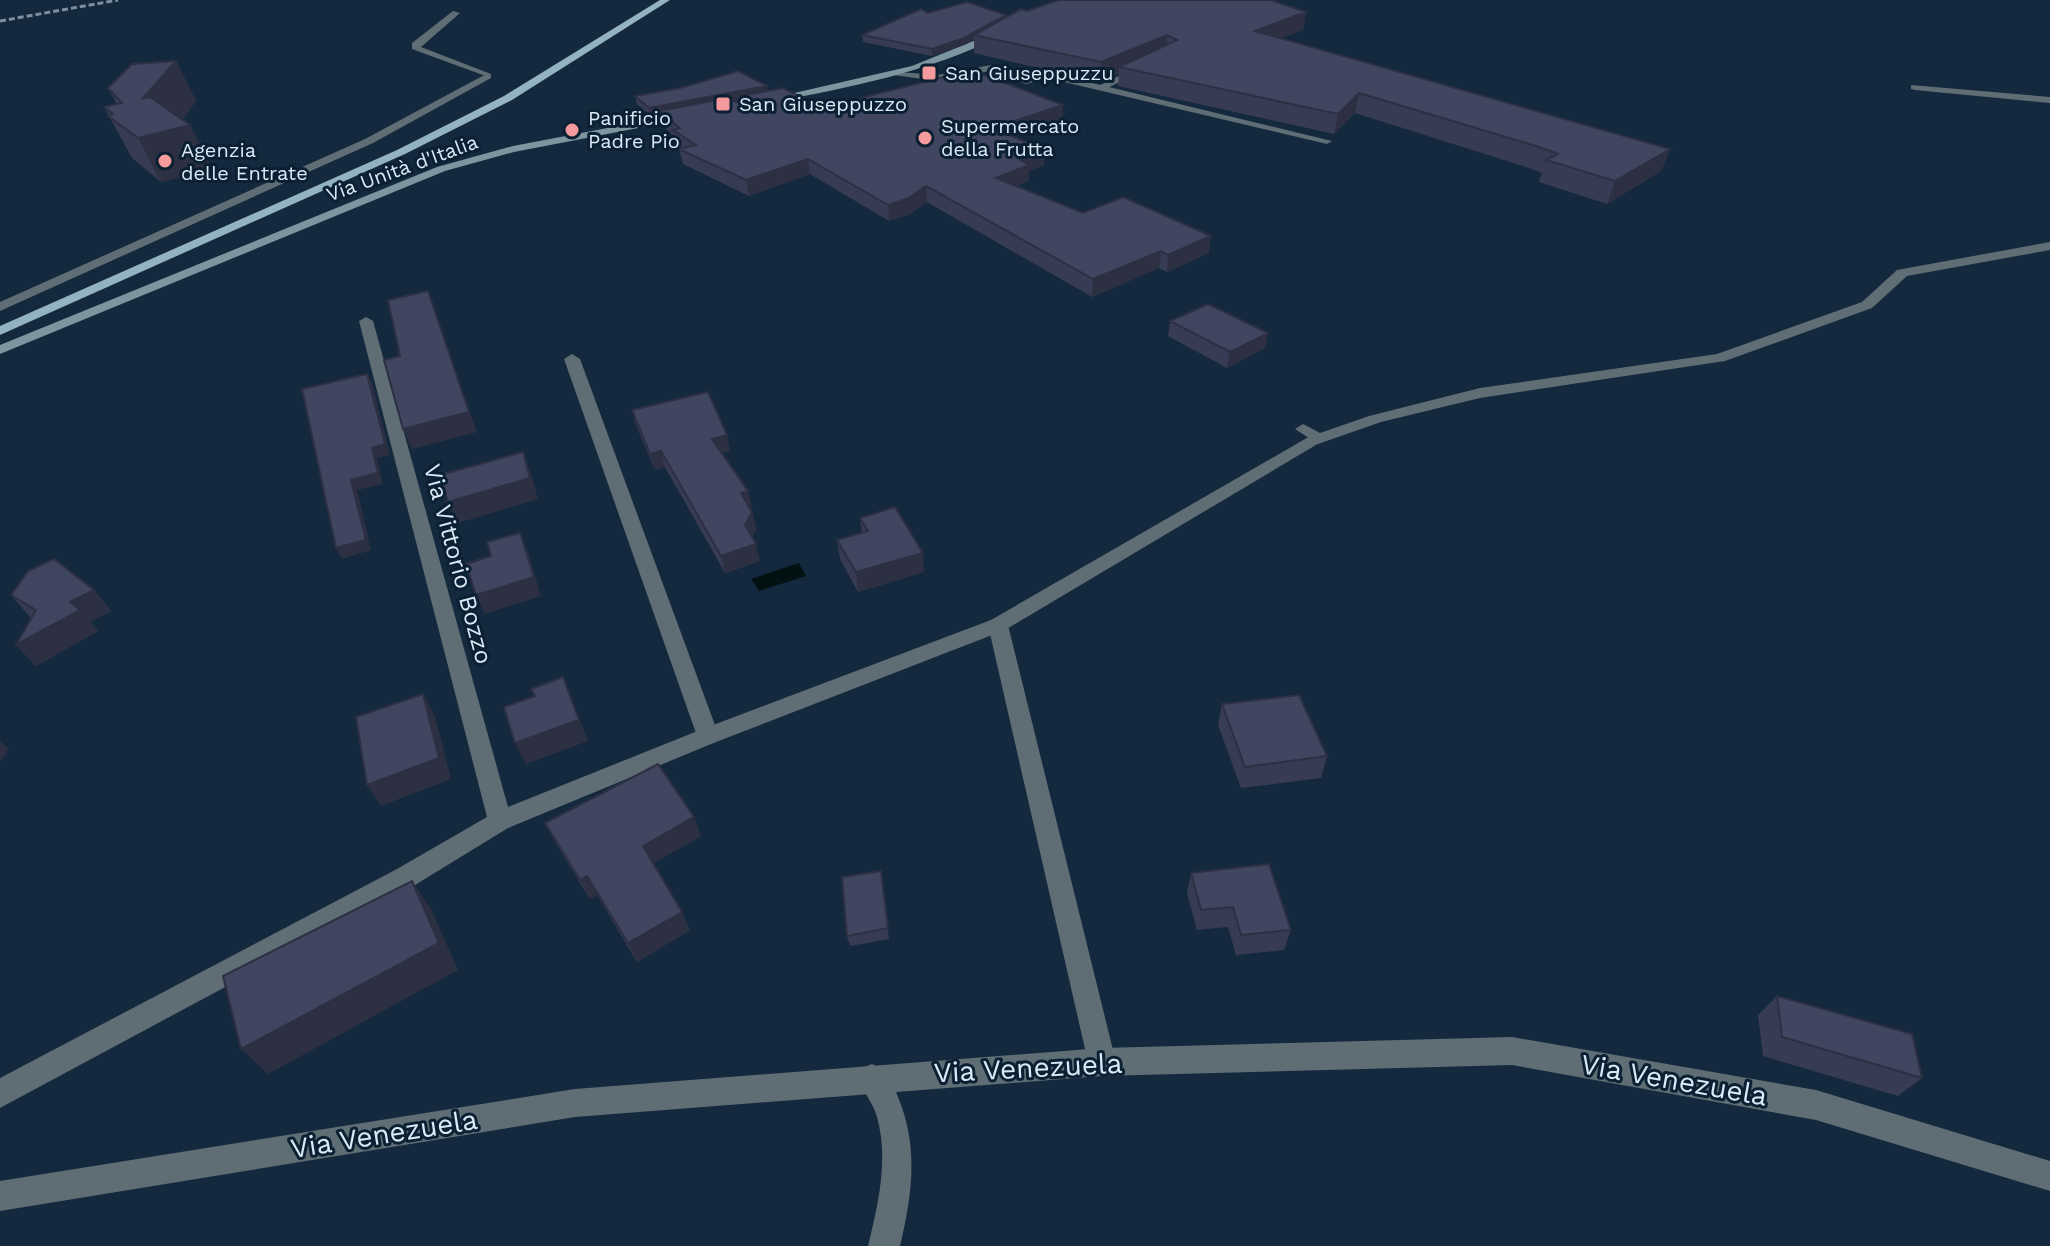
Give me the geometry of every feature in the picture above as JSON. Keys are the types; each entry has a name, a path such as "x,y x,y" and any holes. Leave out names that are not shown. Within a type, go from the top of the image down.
{"main road":[{"path":"0,331 401,152 508,98 666,0"}],"street":[{"path":"0,307 369,141 488,76 417,49 415,45 456,13"},
{"path":"762,102 898,75 968,50 1009,28"},
{"path":"1101,87 1155,63"},
{"path":"898,75 938,78 991,68 1026,81 1047,75 1327,141"},
{"path":"1915,87 2050,100"},
{"name":"Via Unità d'Italia","path":"0,350 441,169 513,149 702,113"},
{"path":"0,1094 406,877 500,821 708,736 998,625 1311,434 1480,393 1720,358 1867,305 1902,273 2050,246"},
{"name":"Via Vittorio Bozzo","path":"366,321 500,821"},
{"path":"572,359 708,736"},
{"path":"998,625 1102,1062"},
{"name":"Via Venezuela","path":"0,1196 575,1103 1102,1062 1512,1051 1816,1105 2050,1176"},
{"path":"872,1078 889,1102 896,1129 897,1192 884,1246"}],"shaded area":[{"path":"799,563 806,576 759,591 751,579"}],"building":[{"path":"1059,0 1271,0 1306,12 1255,31 1670,149 1615,181 1546,160 1558,154 1536,146 1359,93 1338,114 1119,67 1177,40 1167,35 1101,62 974,35 1021,9 1027,11"},
{"path":"967,2 1006,15 964,38 932,49 862,35 921,9 928,13"},
{"path":"176,61 143,98 150,97 190,125 138,138 108,116 113,114 104,107 122,103 108,88 132,64"},
{"path":"971,70 1063,105 993,128 1045,150 1019,159 1029,165 996,178 1083,213 1123,197 1211,236 1168,255 1161,251 1093,279 926,186 909,198 888,205 808,159 746,180 679,149 696,145 673,130 680,128 659,111 727,98 736,102 747,99 746,95 783,88 822,108"},
{"path":"738,71 767,86 649,108 635,96 680,88"},
{"path":"428,291 469,412 403,429 384,360 400,356 388,300"},
{"path":"1208,304 1268,333 1230,352 1170,321"},
{"path":"367,374 385,444 372,448 378,473 351,480 366,540 336,548 302,389"},
{"path":"708,392 727,435 712,439 748,491 741,493 752,512 745,525 756,544 721,556 661,451 650,454 632,410"},
{"path":"523,452 530,478 448,502 440,475"},
{"path":"895,507 923,553 856,572 837,540 868,531 860,518"},
{"path":"520,533 534,577 476,595 466,564 491,556 487,542"},
{"path":"54,559 94,590 70,602 80,610 16,645 36,610 11,595 28,571"},
{"path":"563,677 579,720 515,743 504,707 535,696 531,689"},
{"path":"423,694 439,758 367,785 356,717"},
{"path":"1299,695 1327,756 1245,767 1222,704"},
{"path":"658,764 694,817 643,846 682,912 628,943 587,876 580,880 545,823"},
{"path":"1269,864 1291,930 1241,935 1233,907 1201,910 1191,873"},
{"path":"881,871 888,928 847,936 842,877"},
{"path":"412,881 439,943 241,1049 223,976"},
{"path":"1777,996 1912,1034 1922,1078 1782,1037"}],"railway":[{"path":"0,21 118,0"}],"place":[{"name":"San Giuseppuzzu","path":"929,73"},
{"name":"San Giuseppuzzo","path":"723,104"},
{"name":"Panificio Padre Pio","path":"572,130"},
{"name":"Supermercato della Frutta","path":"925,138"},
{"name":"Agenzia delle Entrate","path":"165,161"}]}
